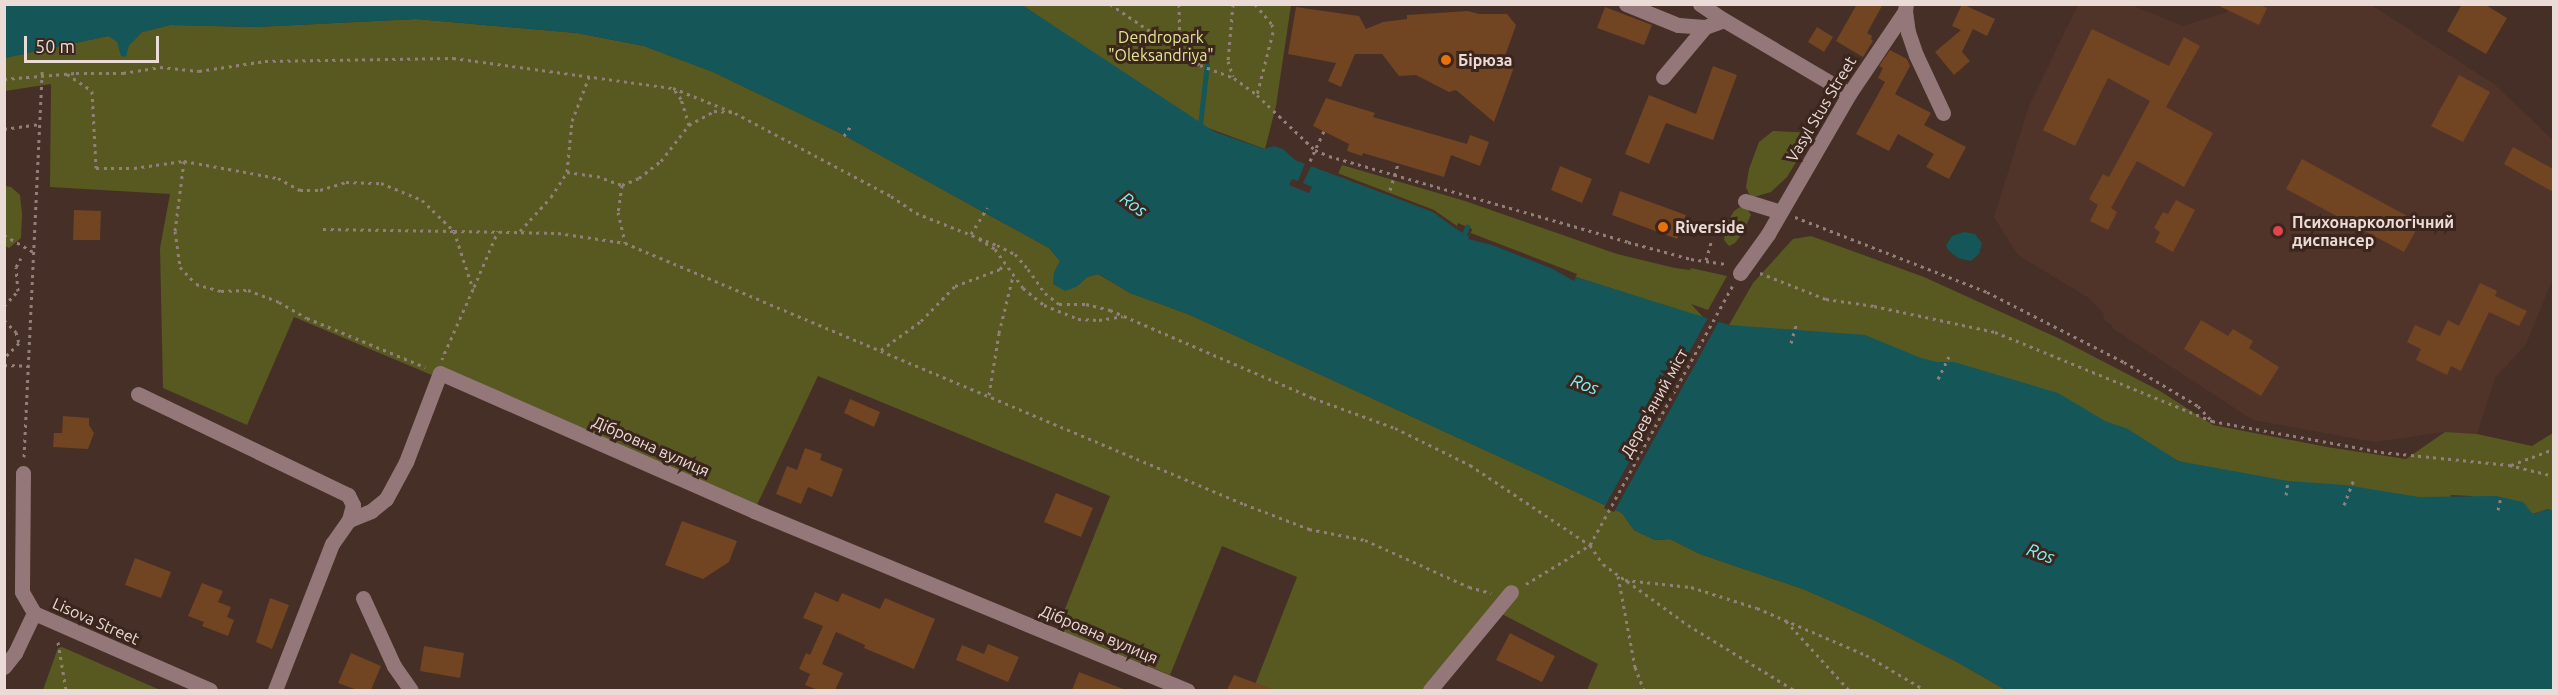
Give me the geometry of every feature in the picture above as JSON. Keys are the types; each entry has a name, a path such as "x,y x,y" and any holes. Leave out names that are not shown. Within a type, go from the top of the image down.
{"street":[{"path":"1626,4 1678,25 1705,27 1724,20"},
{"path":"1700,4 1849,94"},
{"path":"1906,8 1908,32 1943,113"},
{"name":"Vasyl Stus Street","path":"1742,270 1768,234 1849,94 1906,8"},
{"path":"1663,77 1705,27"},
{"path":"1745,201 1780,212"},
{"path":"349,520 371,511 386,500 406,462 440,373"},
{"name":"Дібровна вулиця","path":"440,373 754,511 1187,690"},
{"path":"138,394 348,495 353,505 349,520 333,544 275,690"},
{"name":"Lisova Street","path":"23,473 22,592 34,613 210,690"},
{"path":"1430,690 1511,592"},
{"path":"363,598 394,666 411,690"},
{"path":"4,667 15,653 34,613"}],"path":[{"path":"1110,4 1200,65 1234,78 1257,95 1315,150 1394,176 1628,242 1742,270 1826,299 1874,306 1995,332 2212,421 2381,452 2509,465 2553,476"},
{"path":"1179,4 1180,51"},
{"path":"1233,4 1228,61 1234,78"},
{"path":"1255,4 1272,24 1273,32 1257,95"},
{"path":"4,80 42,75 123,73 160,67 199,71 265,60 453,58 673,88 735,112 891,196 916,213 971,234 1014,254 1045,293 1059,304 1086,304 1125,316 1313,398 1395,428 1459,459 1590,545 1602,564 1688,625 1794,690"},
{"path":"23,473 42,69"},
{"path":"67,74 92,91 96,168 134,168 184,161 278,178 300,190 320,190 345,182 381,183 422,200 454,231 473,289"},
{"path":"520,231 551,196 567,172 572,121 589,77"},
{"path":"673,88 681,99 689,125"},
{"path":"567,172 597,176 622,185 639,178 661,161 689,125 714,111 735,112"},
{"path":"4,129 40,124"},
{"path":"844,136 852,124"},
{"path":"1310,161 1324,131"},
{"path":"184,161 175,231 180,267 196,284 220,291 248,290 279,302 307,318 440,373 441,361 498,231"},
{"path":"1389,190 1398,163"},
{"path":"622,185 618,212 625,243"},
{"path":"971,234 987,208"},
{"path":"1780,212 1987,292 2124,362 2198,406 2212,421"},
{"path":"323,229 520,231 558,233 625,243 1244,504 1309,529 1365,540 1469,587 1490,593 1511,592 1590,545"},
{"path":"971,234 995,249 1013,276 1044,304 1078,319 1099,320 1125,316"},
{"path":"4,235 33,252"},
{"path":"1706,261 1712,239"},
{"path":"4,306 18,291 16,267 21,258"},
{"path":"881,350 921,321 955,286 1000,269 1004,264"},
{"name":"Дерев'яний міст","path":"1590,545 1742,270"},
{"path":"989,396 999,333 1013,276"},
{"path":"4,320 16,332 19,343 4,358"},
{"path":"1791,343 1797,322"},
{"path":"1938,378 1949,356"},
{"path":"4,365 28,366"},
{"path":"2509,465 2553,448"},
{"path":"2344,505 2354,479"},
{"path":"2286,495 2288,481"},
{"path":"2498,510 2501,497"},
{"path":"1618,576 1635,667 1644,690"},
{"path":"1625,580 1691,587 1757,608 1866,655 1924,690"},
{"path":"1785,620 1849,690"},
{"path":"55,622 66,690"}],"shaded area":[{"name":"Психонаркологічний диспансер","path":"2078,5 2131,5 2183,26 2227,12 2231,5 2371,5 2494,84 2553,140 2553,278 2526,344 2495,378 2477,434 2445,432 2374,442 2253,420 2112,328 2113,326 2104,320 2103,312 2089,298 2018,255 1994,217 2029,106"}],"green space":[{"name":"Dendropark \"Oleksandriya\"","path":"1022,5 1291,5 1276,106 1265,149 1200,125"},
{"path":"416,19 577,33 644,46 713,72 838,132 1049,248 1060,261 1054,273 1076,287 1087,277 1098,274 1130,293 1188,314 1622,513 1634,530 1655,540 1670,539 1700,554 1803,589 1872,619 1957,662 2006,690 1587,690 1598,664 1496,611 1430,690 1253,690 1297,577 1222,546 1170,675 1057,629 1110,496 818,376 754,511 294,317 247,425 163,388 160,248 170,194 50,187 51,84 5,91 4,58 108,36 129,45 142,32 170,25 256,27"},
{"path":"1773,131 1814,133 1787,177 1771,192 1754,197 1749,194 1746,187 1749,169 1759,142"},
{"path":"1342,165 1465,201 1617,254 1675,268 1690,270 1691,268 1727,276 1708,310 1691,304 1704,318 1579,278 1470,236 1472,229 1458,223 1456,229 1433,212 1337,176"},
{"path":"5,186 11,187 20,195 22,214 21,238 9,248 5,246"},
{"path":"1740,207 1748,210 1751,215 1742,234 1735,243 1729,246 1724,240 1727,223 1734,211"},
{"path":"1811,236 1924,277 2058,338 2160,391 2213,425 2327,447 2406,459 2445,432 2477,434 2532,446 2553,433 2553,512 2548,509 2532,514 2471,496 2451,495 2443,533 2178,461 2121,427 1790,336 1729,325 1753,283 1793,239"},
{"path":"62,647 160,690 43,690 58,648"}],"water":[{"name":"Ros","path":"5,5 1022,5 1215,132 1264,149 1274,146 1283,149 1295,160 1433,212 1464,234 1579,278 1729,325 1865,335 1921,358 1937,362 1954,362 2058,393 2105,421 2128,429 2178,461 2288,481 2345,485 2419,497 2496,496 2523,502 2533,514 2549,509 2554,512 2553,690 2006,690 1957,662 1872,619 1803,589 1700,554 1670,539 1655,540 1634,530 1622,513 1188,314 1130,293 1099,274 1087,277 1076,287 1065,291 1053,284 1054,273 1060,261 1049,248 838,132 713,72 644,46 577,33 416,19 256,27 170,25 142,32 129,45 126,57 121,56 117,42 108,36 5,58"},
{"path":"1964,232 1975,234 1982,243 1979,254 1971,261 1958,258 1948,250 1946,245 1952,236"}],"pier":[{"path":"1306,161 1434,210 1457,226 1456,229 1433,212 1311,166 1303,183 1312,187 1309,193 1289,185 1292,179 1298,181"},
{"path":"1471,233 1577,274 1574,281 1553,269 1492,245 1468,239"},
{"path":"1709,316 1720,319 1614,512 1604,508"}],"building":[{"path":"1857,4 1883,4 1867,33 1872,36 1873,41 1863,57 1836,41"},
{"path":"1962,4 1995,19 1987,36 1973,29 1962,52 1970,61 1954,75 1935,52 1961,30 1952,26"},
{"path":"2215,4 2258,4 2267,8 2259,25"},
{"path":"2462,4 2484,4 2507,18 2486,54 2447,31"},
{"name":"Бірюза","path":"1296,7 1359,16 1366,29 1383,22 1407,19 1407,15 1468,11 1479,14 1507,14 1516,25 1503,62 1514,67 1494,122 1456,90 1449,92 1416,75 1399,76 1382,54 1355,54 1341,87 1328,81 1336,63 1288,54"},
{"path":"1605,7 1652,25 1644,45 1597,28"},
{"path":"1817,27 1833,37 1824,52 1808,42"},
{"path":"2092,29 2169,66 2184,37 2200,46 2166,107 2213,133 2184,187 2137,161 2111,208 2117,212 2108,230 2090,221 2098,205 2089,199 2103,174 2109,177 2150,101 2108,78 2075,146 2043,130"},
{"path":"1890,50 1907,59 1910,66 1895,94 1931,113 1924,125 1966,147 1949,179 1926,167 1934,154 1898,134 1889,151 1856,134 1885,82 1878,78 1883,68 1879,66"},
{"path":"1713,66 1737,75 1713,140 1666,123 1649,164 1625,154 1649,95 1696,114"},
{"path":"2459,75 2490,92 2463,142 2431,126"},
{"path":"1326,98 1375,113 1373,117 1467,144 1470,135 1489,142 1480,166 1451,155 1444,177 1363,153 1362,156 1347,151 1349,144 1313,126"},
{"path":"2513,147 2553,169 2553,192 2504,164"},
{"path":"2302,159 2420,223 2404,252 2286,189"},
{"path":"1560,166 1592,179 1582,203 1551,190"},
{"name":"Riverside","path":"1620,191 1686,215 1677,239 1612,215"},
{"path":"2176,200 2195,210 2173,252 2155,242 2160,232 2154,228 2163,212 2168,214"},
{"path":"74,210 101,211 100,240 73,240"},
{"path":"2480,283 2497,291 2495,296 2527,311 2519,326 2489,312 2461,371 2451,366 2447,375 2416,360 2421,349 2407,342 2415,325 2440,336 2448,320 2459,326"},
{"path":"2201,320 2228,336 2233,329 2253,341 2249,348 2279,367 2261,396 2184,349"},
{"path":"850,399 880,412 874,427 844,413"},
{"path":"63,416 89,418 89,425 94,433 88,449 53,447 54,433 62,433"},
{"path":"805,448 822,454 820,460 843,469 832,497 808,487 801,504 776,494 787,466 797,470"},
{"path":"1056,493 1093,508 1081,537 1044,522"},
{"path":"682,521 737,541 729,562 703,579 665,565"},
{"path":"135,558 171,572 161,598 125,585"},
{"path":"202,583 223,591 218,602 231,607 227,617 234,620 228,636 202,626 204,622 188,616"},
{"path":"815,592 838,602 842,593 880,609 885,598 935,619 914,669 864,648 865,645 836,632 822,664 843,673 835,690 818,690 805,685 810,674 799,669 806,653 810,655 823,626 803,618"},
{"path":"270,598 289,605 272,649 256,642"},
{"path":"1510,633 1555,656 1542,682 1496,660"},
{"path":"988,644 1019,657 1008,682 956,660 962,645 984,654"},
{"path":"424,646 464,653 460,678 420,671"},
{"path":"351,653 381,666 371,690 357,690 338,683"},
{"path":"1079,672 1123,689 1123,690 1072,690"},
{"path":"1234,675 1272,689 1272,690 1227,690"}],"waterway":[{"path":"1200,125 1207,64"},
{"path":"1464,234 1467,227"}],"place":[{"name":"Бірюза","path":"1446,60"},
{"name":"Riverside","path":"1663,227"},
{"name":"Психонаркологічний диспансер","path":"2278,231"}]}
